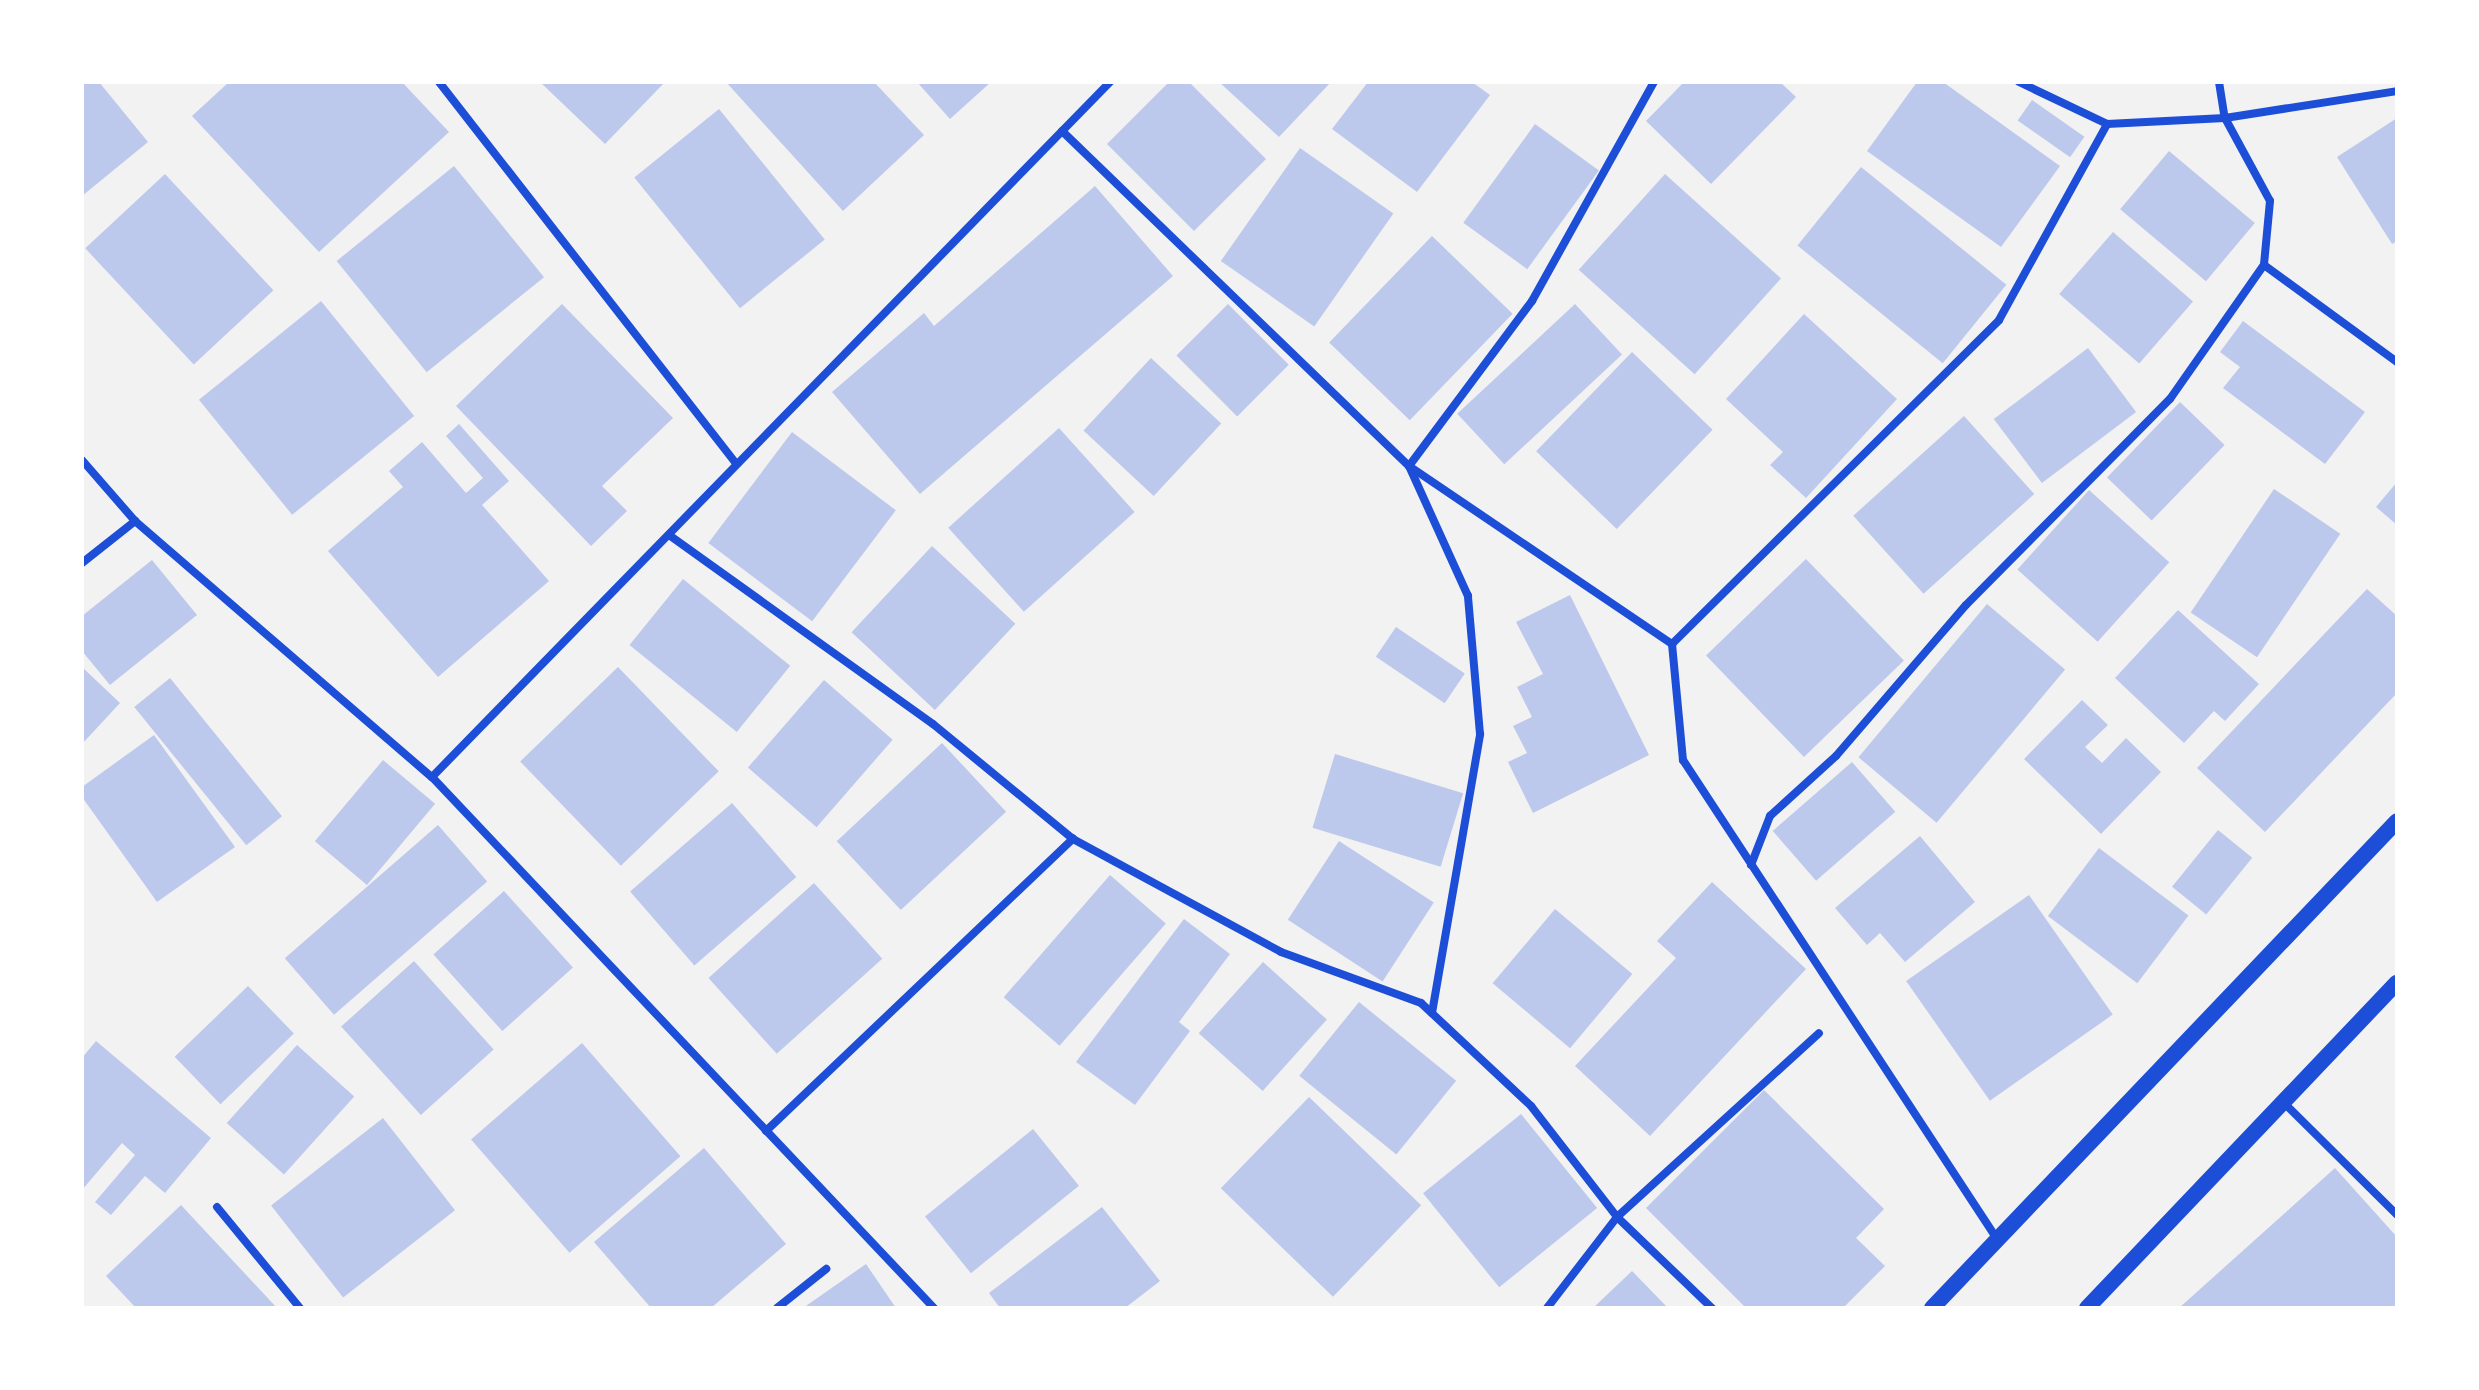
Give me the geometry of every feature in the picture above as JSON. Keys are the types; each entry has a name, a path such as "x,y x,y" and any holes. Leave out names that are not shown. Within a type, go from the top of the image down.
{"main road":[{"path":"1932,1308 2397,821"},
{"path":"2087,1308 2397,983"}],"street":[{"path":"439,82 736,464"},
{"path":"432,777 1110,82"},
{"path":"1409,466 1532,301 1654,82"},
{"path":"2019,82 2107,124 2225,118 2397,91"},
{"path":"1751,865 1770,816 1836,756 1966,605 2170,399 2264,265 2270,201 2225,118 2219,82"},
{"path":"1672,644 1999,320 2107,124"},
{"path":"1062,131 1409,466 1672,644"},
{"path":"2264,265 2397,362"},
{"path":"82,460 135,521 432,777 934,1308"},
{"path":"1409,466 1468,596 1480,734 1432,1013"},
{"path":"82,563 135,521"},
{"path":"669,535 933,724 1073,839 1281,952 1432,1013 1531,1106 1617,1217 1712,1308"},
{"path":"1672,644 1683,760 1997,1239"},
{"path":"766,1131 1073,839"},
{"path":"1547,1308 1617,1217 1819,1033"},
{"path":"2283,1102 2397,1215"},
{"path":"217,1207 300,1308"},
{"path":"777,1308 826,1269"}],"building":[{"path":"82,82 99,82 148,142 82,196"},
{"path":"229,82 402,82 449,132 319,252 192,116"},
{"path":"540,82 665,82 605,144"},
{"path":"726,82 874,82 924,135 843,211"},
{"path":"917,82 991,82 950,119"},
{"path":"1169,82 1189,82 1266,159 1194,231 1107,144"},
{"path":"1219,82 1331,82 1279,137"},
{"path":"1368,82 1472,82 1490,95 1417,192 1332,129"},
{"path":"1684,82 1780,82 1796,97 1711,184 1646,121"},
{"path":"1917,82 1943,82 2060,166 2001,247 1867,151"},
{"path":"2032,100 2084,137 2070,157 2018,120"},
{"path":"719,109 825,240 740,308 634,178"},
{"path":"2397,118 2397,241 2392,244 2337,157"},
{"path":"1535,124 1599,170 1527,269 1463,223"},
{"path":"1300,148 1393,213 1314,326 1221,261"},
{"path":"2169,151 2255,223 2206,281 2120,209"},
{"path":"454,166 544,277 427,372 337,261"},
{"path":"1861,167 2006,285 1943,363 1797,245"},
{"path":"165,174 273,290 194,365 85,248"},
{"path":"1665,174 1781,278 1695,374 1579,270"},
{"path":"1095,186 1173,276 920,494 832,392 924,313 934,326"},
{"path":"2113,232 2193,302 2139,363 2059,294"},
{"path":"1432,236 1513,314 1410,420 1329,342"},
{"path":"321,301 414,416 292,515 199,400"},
{"path":"562,304 673,418 602,486 627,511 591,546 456,406"},
{"path":"1228,304 1289,365 1237,416 1176,356"},
{"path":"1575,304 1622,354 1504,464 1457,414"},
{"path":"1804,314 1897,399 1806,498 1770,465 1783,452 1726,399"},
{"path":"2243,321 2365,412 2325,464 2223,388 2240,367 2220,352"},
{"path":"2088,348 2136,412 2042,483 1994,419"},
{"path":"1632,352 1713,430 1617,529 1536,451"},
{"path":"1151,358 1221,423 1154,496 1083,430"},
{"path":"2180,402 2225,445 2152,521 2107,478"},
{"path":"1964,416 2034,494 1924,594 1853,516"},
{"path":"459,424 509,481 482,505 549,581 438,677 328,551 403,487 389,471 422,442 466,493 483,478 446,436"},
{"path":"1059,428 1135,512 1024,612 948,528"},
{"path":"792,432 896,510 812,621 708,543"},
{"path":"2397,482 2397,525 2376,507"},
{"path":"2274,489 2340,534 2257,657 2191,613"},
{"path":"2089,490 2169,562 2098,642 2017,570"},
{"path":"932,546 1015,624 935,710 852,632"},
{"path":"1806,559 1904,660 1804,757 1706,656"},
{"path":"152,560 197,615 110,685 82,651 82,616"},
{"path":"683,579 790,666 737,732 630,645"},
{"path":"2367,589 2397,616 2397,693 2265,832 2197,768"},
{"path":"1570,595 1649,755 1533,813 1508,762 1527,753 1513,726 1532,717 1517,687 1543,674 1516,622"},
{"path":"1987,604 2065,670 1937,823 1858,757"},
{"path":"2178,610 2259,684 2225,721 2214,711 2184,743 2115,678"},
{"path":"1396,627 1465,673 1445,703 1376,657"},
{"path":"82,667 120,703 82,744"},
{"path":"618,667 719,771 621,866 520,761"},
{"path":"170,678 282,816 246,845 134,707"},
{"path":"824,680 893,740 817,827 748,768"},
{"path":"2082,700 2108,725 2085,747 2102,763 2126,738 2161,772 2101,834 2024,759"},
{"path":"154,735 235,847 157,902 82,797 82,787"},
{"path":"942,743 1006,812 901,910 837,841"},
{"path":"1335,754 1463,793 1441,867 1312,828"},
{"path":"383,760 435,804 367,885 315,841"},
{"path":"1852,762 1895,812 1816,881 1773,831"},
{"path":"732,803 796,877 694,966 630,892"},
{"path":"438,825 487,882 334,1015 285,958"},
{"path":"2218,830 2252,858 2206,914 2172,887"},
{"path":"1920,836 1975,902 1905,962 1880,933 1867,945 1835,908"},
{"path":"1339,841 1434,903 1383,981 1288,920"},
{"path":"2099,848 2188,915 2137,983 2048,916"},
{"path":"1110,875 1166,924 1060,1046 1004,997"},
{"path":"1712,882 1806,969 1650,1136 1575,1066 1676,958 1657,941"},
{"path":"814,883 882,959 777,1054 708,978"},
{"path":"504,891 573,968 502,1031 433,955"},
{"path":"2029,895 2113,1015 1990,1101 1906,981"},
{"path":"1555,909 1632,974 1570,1048 1493,983"},
{"path":"1184,919 1230,954 1179,1022 1190,1031 1135,1105 1076,1062"},
{"path":"414,961 494,1049 421,1115 341,1027"},
{"path":"1263,962 1327,1020 1263,1091 1199,1033"},
{"path":"248,986 294,1033 220,1104 175,1057"},
{"path":"1359,1002 1456,1081 1396,1154 1299,1076"},
{"path":"96,1041 211,1138 165,1193 145,1176 111,1215 95,1202 135,1155 122,1143 82,1190 82,1058"},
{"path":"582,1043 680,1156 569,1253 471,1139"},
{"path":"297,1045 354,1097 284,1175 227,1123"},
{"path":"1764,1090 1884,1209 1856,1238 1885,1266 1843,1308 1746,1308 1646,1208"},
{"path":"1309,1097 1421,1205 1333,1297 1221,1188"},
{"path":"1521,1114 1597,1208 1499,1287 1423,1193"},
{"path":"383,1118 455,1210 343,1298 271,1205"},
{"path":"1033,1129 1079,1186 971,1273 925,1216"},
{"path":"704,1148 786,1244 711,1308 651,1308 594,1242"},
{"path":"2335,1168 2397,1237 2397,1308 2179,1308"},
{"path":"181,1205 277,1308 136,1308 106,1276"},
{"path":"1102,1207 1160,1281 1125,1308 1000,1308 989,1293"},
{"path":"866,1264 896,1308 803,1308"},
{"path":"1632,1271 1668,1308 1593,1308"}]}
